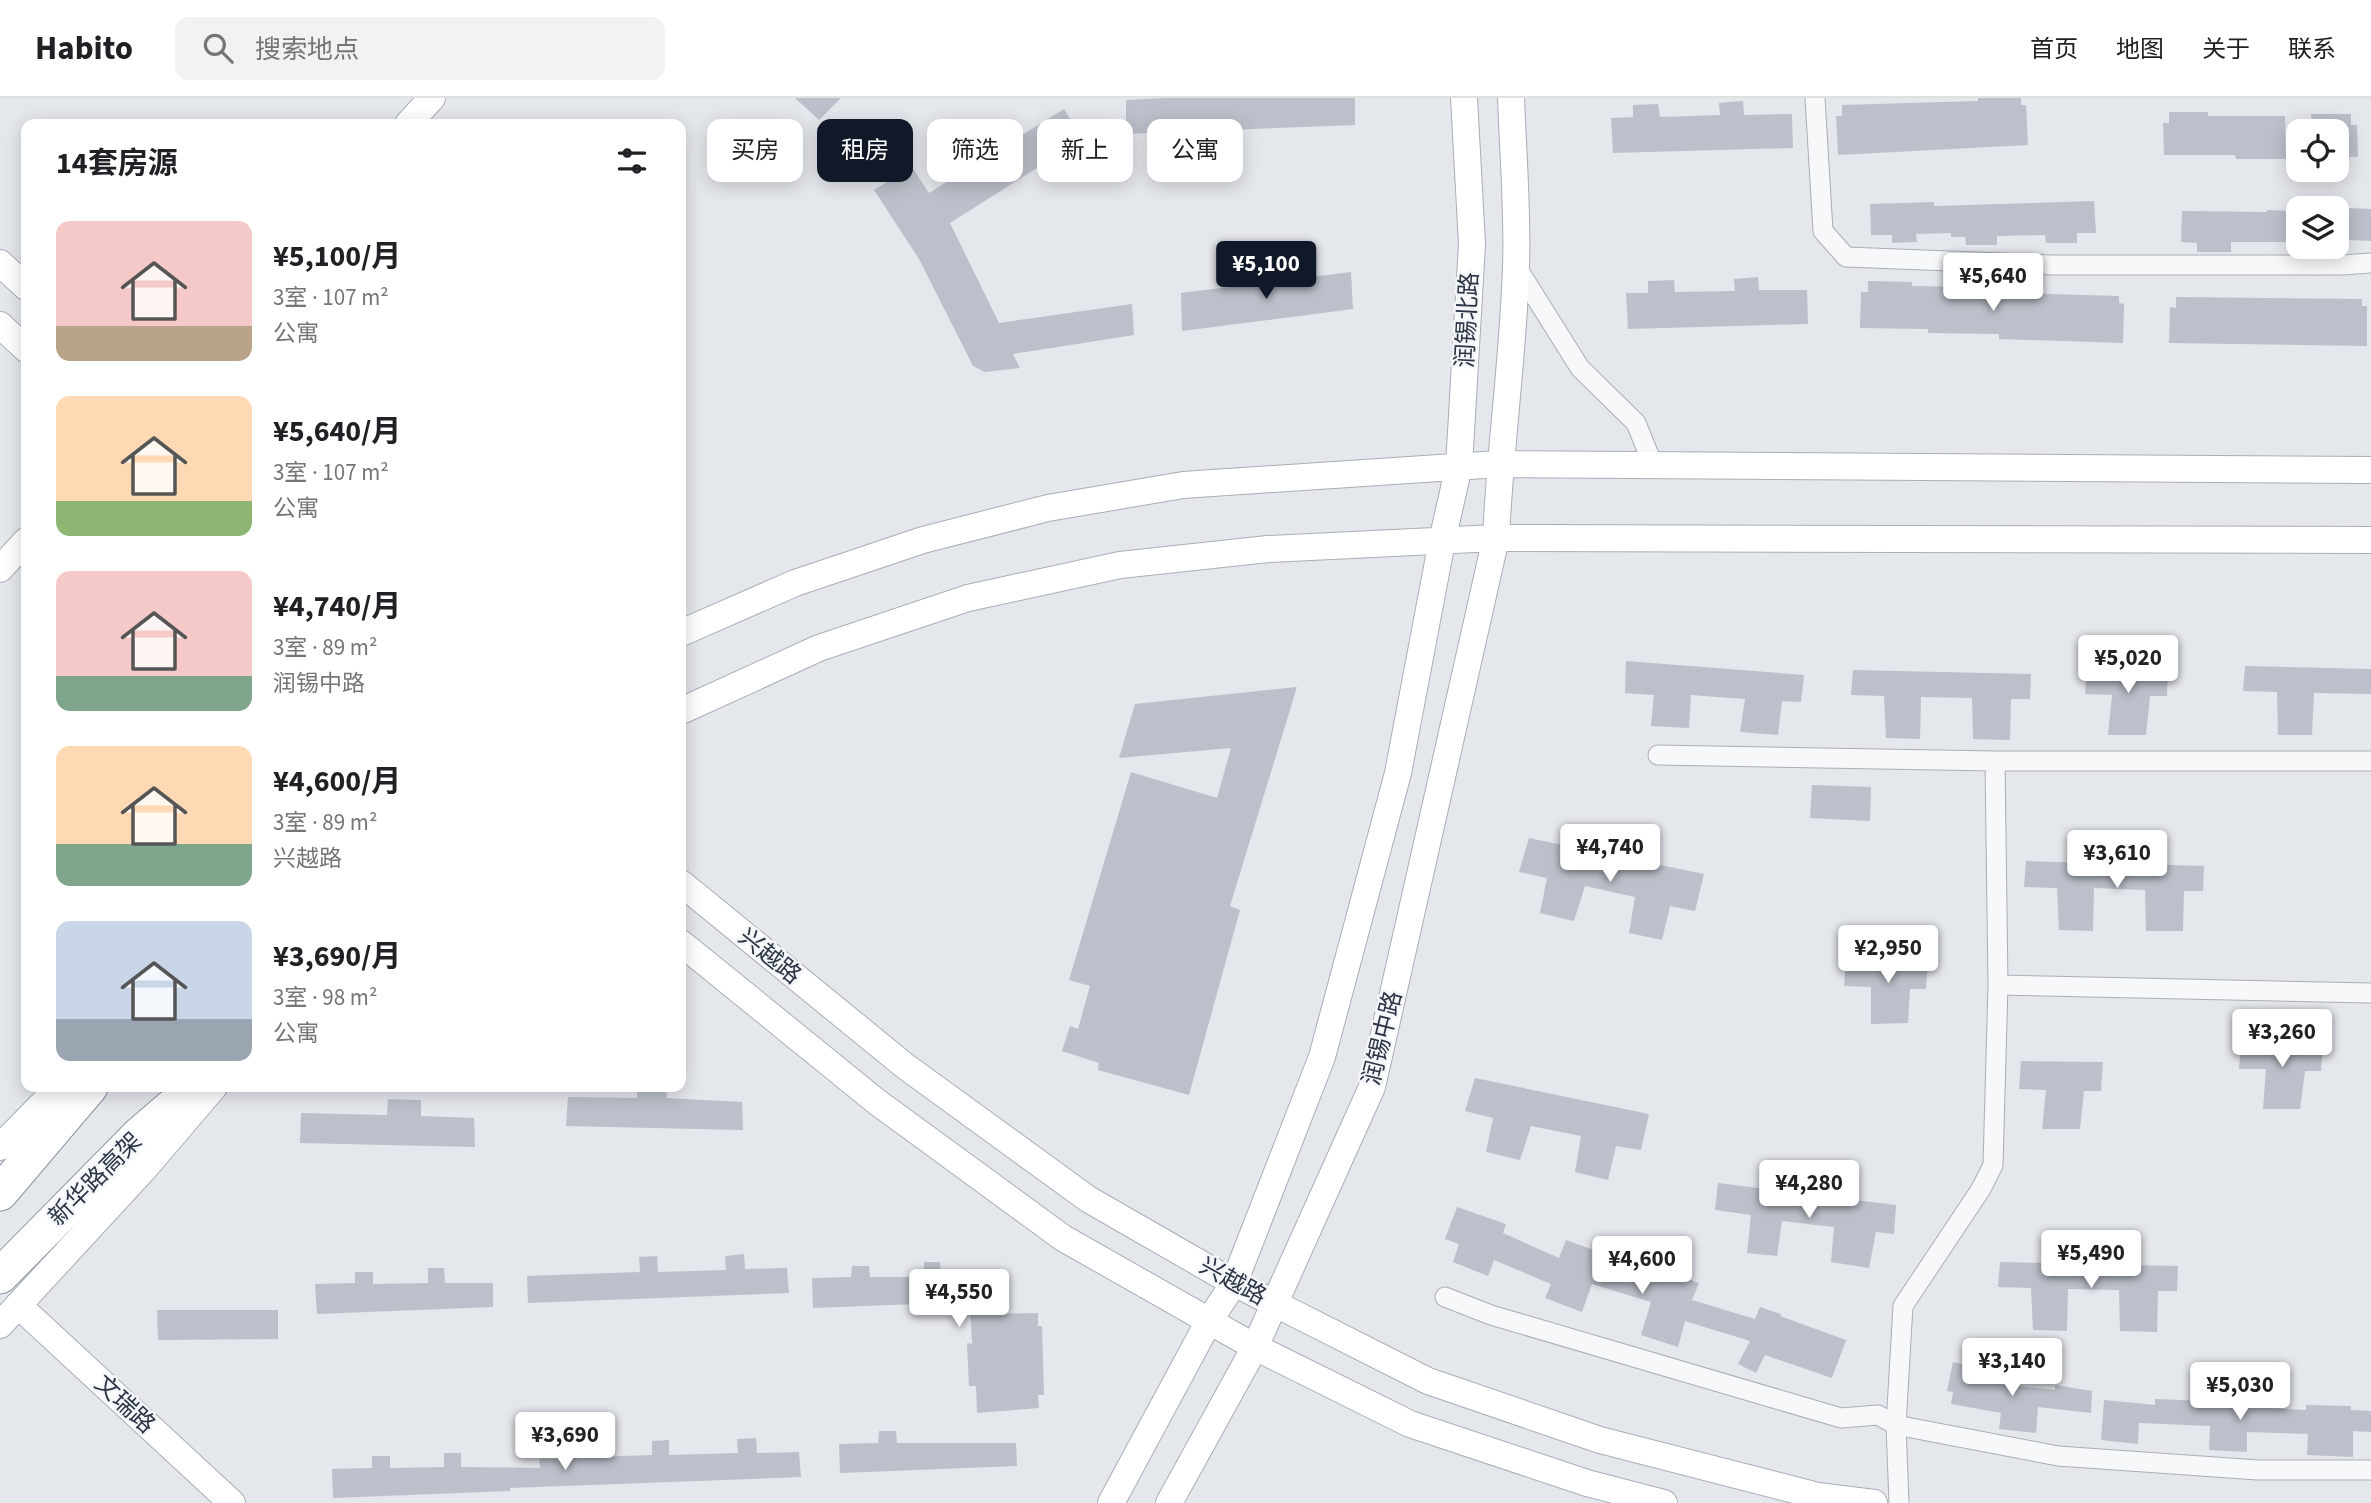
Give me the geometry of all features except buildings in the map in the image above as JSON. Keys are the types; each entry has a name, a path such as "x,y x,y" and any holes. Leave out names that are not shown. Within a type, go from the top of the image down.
{"highway":[{"path":"0,1193 86,1092"},
{"name":"新华路高架","path":"0,1276 140,1134 189,1092"}],"main road":[{"path":"413,119 432,98"},
{"name":"润锡北路","path":"1442,541 1459,466 1472,244 1464,98"},
{"name":"润锡北路","path":"1496,538 1499,464 1508,388 1516,266 1511,98"},
{"path":"0,263 21,282"},
{"path":"0,325 21,344"},
{"path":"686,631 795,583 923,540 1048,508 1183,485 1499,464 2371,470"},
{"path":"686,709 819,648 968,598 1120,565 1268,549 1496,538 2371,540"},
{"name":"润锡中路","path":"1169,1503 1255,1347 1372,1087 1496,538"},
{"path":"1111,1503 1209,1321 1234,1283 1322,1057 1398,773 1442,541"},
{"path":"0,569 21,546"},
{"name":"兴越路","path":"686,887 905,1066 1088,1199 1234,1283 1428,1381 1600,1440 1818,1496 1874,1503"},
{"name":"兴越路","path":"686,947 877,1102 1063,1238 1209,1321 1255,1347 1410,1424 1587,1483 1664,1503"},
{"path":"0,1147 54,1092"},
{"path":"0,1325 144,1169 210,1092"},
{"name":"文瑞路","path":"18,1305 232,1503"}],"street":[{"path":"1815,98 1823,231 1846,257 2053,265 2371,263"},
{"path":"1516,266 1580,368 1636,423 1653,465"},
{"path":"1658,755 1995,761 2371,761"},
{"path":"1899,1503 1896,1425 1903,1306 1981,1189 1993,1165 1998,985 1995,761"},
{"path":"1998,985 2371,993"},
{"path":"1445,1297 1491,1315 1842,1418 1878,1415 1896,1425 2058,1456 2258,1470 2371,1470"}]}
